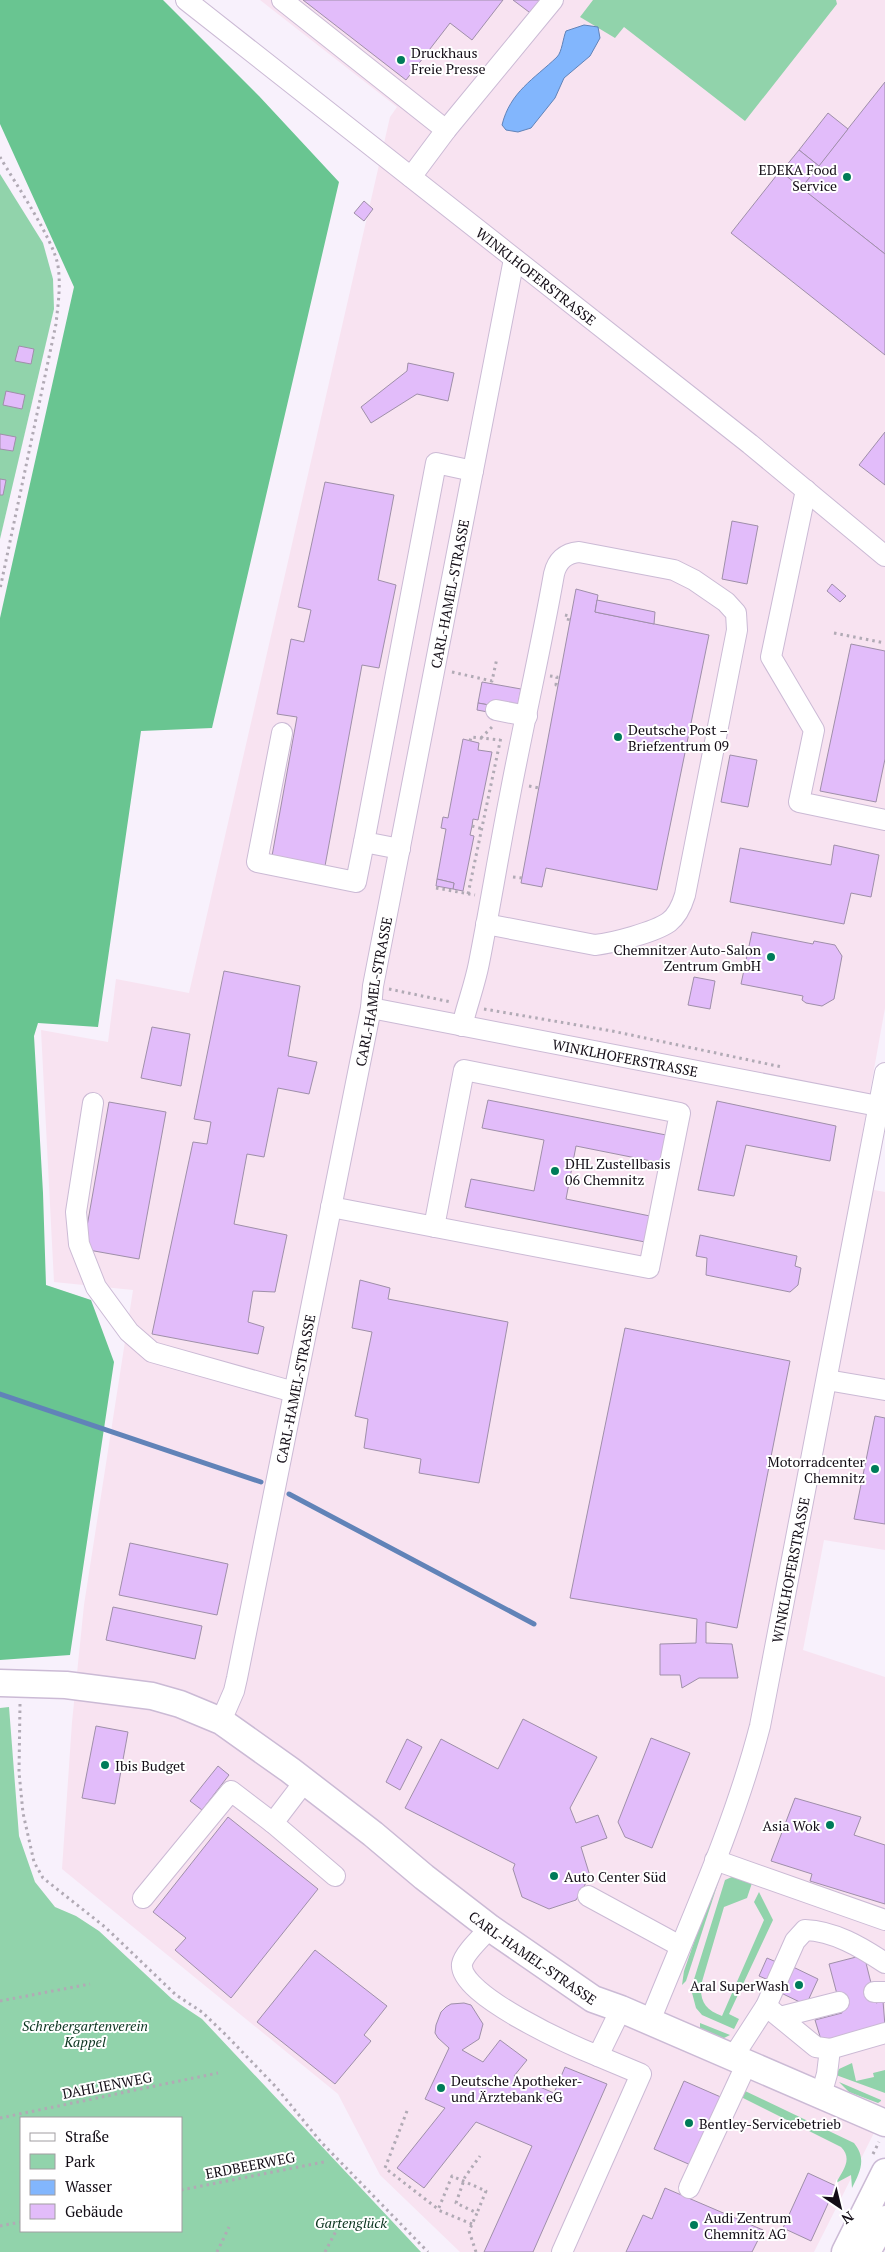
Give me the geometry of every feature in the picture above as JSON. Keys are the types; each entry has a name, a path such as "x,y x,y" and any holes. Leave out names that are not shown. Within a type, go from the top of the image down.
{"main road":[{"name":"CARL-HAMEL-STRASSE","path":"11,1683 66,1685 152,1696 180,1704 221,1721 305,1781 490,1928 594,1999 621,2008 885,2123"},
{"path":"845,2252 885,2172"},
{"path":"867,2252 885,2219"}],"street":[{"name":"WINKLHOFERSTRASSE","path":"186,0 806,490 885,556"},
{"path":"282,0 446,130"},
{"path":"411,178 446,130 552,0"},
{"name":"CARL-HAMEL-STRASSE","path":"221,1721 234,1691 237,1678 371,1008 514,259"},
{"path":"282,732 257,862 356,882 436,463 473,470"},
{"path":"806,490 771,657 814,730 799,802 885,820"},
{"path":"462,1026 466,1005 479,966 486,924 510,794 555,569 563,557 572,552 579,552 674,570 709,589 726,602 736,613 734,652 685,895 679,911 669,922 615,942 602,944 486,924"},
{"path":"501,711 527,716"},
{"path":"364,842 400,849"},
{"name":"WINKLHOFERSTRASSE","path":"371,1008 878,1106"},
{"path":"331,1207 649,1268 680,1113 464,1070 434,1226"},
{"name":"WINKLHOFERSTRASSE","path":"650,2021 715,1860 751,1762 760,1726 885,1073"},
{"path":"92,1103 76,1212 79,1244 96,1287 129,1332 152,1352 294,1392"},
{"path":"827,1380 885,1390"},
{"path":"273,1823 305,1781"},
{"path":"143,1898 231,1791 273,1823 335,1876"},
{"path":"715,1860 885,1920"},
{"path":"588,1896 680,1946"},
{"path":"490,1928 465,1957 462,1964 464,1973 481,1993 520,2018 577,2048 641,2074 562,2252"},
{"path":"689,2188 740,2060 773,2012 795,1941 805,1930 822,1930 864,1949 885,1963"},
{"path":"773,2012 839,2002"},
{"path":"598,2056 621,2008"},
{"path":"773,2012 816,2046 830,2049 885,2033"},
{"path":"821,2095 828,2074 830,2049"}],"path":[{"path":"0,157 49,241 58,264 60,290 56,324 0,589"},
{"path":"834,633 885,643"},
{"path":"470,676 492,681 497,658"},
{"path":"468,894 501,740 501,711"},
{"path":"470,741 471,737 501,740"},
{"path":"374,986 466,1005 612,1031 786,1068"},
{"path":"11,1683 19,1736 20,1780 30,1846 34,1862 43,1878 105,1927 176,1995 202,2012 226,2035 276,2087 321,2142 428,2252"},
{"path":"0,2001 90,1984"},
{"name":"DAHLIENWEG","path":"0,2118 218,2074"},
{"path":"407,2111 384,2168 438,2210 472,2224"},
{"path":"477,2213 456,2204 464,2181 480,2156"},
{"name":"ERDBEERWEG","path":"182,2190 324,2162"},
{"path":"438,2209 452,2176 486,2190 469,2231 476,2252"},
{"path":"0,2226 20,2222"},
{"path":"217,2252 229,2227"},
{"path":"325,2252 336,2231"}],"shaded area":[{"path":"260,0 885,0 885,1008 853,1186 885,1192 885,1550 824,1540 803,1650 885,1677 885,2111 814,2252 460,2252 380,2175 338,2094 62,1869 72,1722 84,1605 133,1290 54,1282 41,1030 108,1042 116,979 189,993 390,117 397,107"}],"green space":[{"path":"0,0 163,0 259,96 339,182 212,728 141,731 98,1027 38,1023 34,1036 46,1285 91,1300 114,1362 70,1655 0,1660 0,618 74,287 0,124"},
{"path":"593,0 836,0 837,4 745,121 624,27 615,38 580,17"},
{"path":"0,174 43,243 53,279 54,309 0,539"},
{"name":"Schrebergartenverein Kappel","path":"9,1707 19,1836 35,1882 55,1907 76,1916 99,1931 172,1999 202,2019 421,2252 0,2252 0,1708"},
{"path":"734,1876 752,1883 747,1898 724,1907 701,1985 703,2001 712,2011 722,2016 764,1920 754,1902 759,1892 773,1920 729,2014 739,2019 734,2029 702,2015 696,2008 691,1989 725,1880"},
{"path":"716,1879 719,1880 686,1981 682,1985 684,1971"},
{"path":"700,2023 730,2035 722,2039 700,2029"},
{"path":"852,2063 856,2081 874,2077 873,2073 885,2070 885,2093 836,2075 839,2069"},
{"path":"839,2082 881,2101 878,2103 849,2092"},
{"path":"743,2090 854,2143 860,2155 861,2166 852,2188 851,2175 836,2183 847,2160 845,2151 841,2147 741,2097"}],"water":[{"path":"584,25 598,27 600,38 590,56 564,78 555,98 531,128 518,132 506,130 502,125 517,95 557,57 566,31"}],"building":[{"name":"Druckhaus Freie Presse","path":"303,0 503,0 472,40 450,23 406,80"},
{"path":"513,0 545,0 533,15"},
{"name":"EDEKA Food Service","path":"885,82 885,254 801,188"},
{"path":"828,113 848,129 819,166 799,150"},
{"path":"799,150 819,166 801,188 781,172"},
{"path":"780,171 885,254 885,355 731,233"},
{"path":"364,201 373,209 364,221 354,213"},
{"path":"19,346 34,349 31,364 15,361"},
{"path":"408,363 454,373 448,401 417,394 371,423 361,407 407,371"},
{"path":"6,391 25,395 22,409 3,405"},
{"path":"885,432 885,485 859,465"},
{"path":"0,434 16,437 13,451 0,449"},
{"path":"0,479 6,480 3,495 0,495"},
{"path":"325,482 394,495 378,580 396,585 379,668 362,665 325,866 272,856 297,717 277,714 291,639 304,642 311,610 298,607"},
{"path":"732,521 758,526 747,584 722,579"},
{"path":"832,584 846,596 840,602 827,591"},
{"name":"Deutsche Post – Briefzentrum 09","path":"576,589 598,595 595,612 709,635 657,890 546,868 542,887 521,883"},
{"path":"597,600 655,612 654,624 595,612"},
{"path":"851,644 885,651 885,759 876,802 820,791"},
{"path":"482,682 521,689 517,710 478,703"},
{"path":"478,703 489,705 488,712 477,710"},
{"path":"463,739 479,743 478,750 492,752 478,820 473,819 470,835 474,836 463,891 453,889 454,883 437,879 446,829 441,828 443,817 448,818"},
{"path":"730,755 757,760 748,807 721,802"},
{"path":"834,845 879,855 871,897 851,893 844,924 730,902 740,848 831,865"},
{"path":"437,879 454,883 453,889 436,886"},
{"path":"752,932 813,944 814,941 835,945 842,956 834,999 822,1006 806,1003 802,1000 803,996 741,984"},
{"path":"224,971 300,986 288,1056 317,1062 309,1094 278,1088 264,1157 247,1154 234,1224 287,1235 275,1292 253,1291 248,1322 264,1327 258,1354 152,1334 193,1142 207,1144 211,1122 194,1119"},
{"path":"694,977 715,981 710,1009 688,1005"},
{"path":"152,1027 190,1034 181,1086 141,1078"},
{"name":"DHL Zustellbasis 06 Chemnitz","path":"488,1100 666,1135 661,1163 576,1146 566,1199 650,1216 645,1242 465,1207 471,1179 534,1191 544,1140 482,1128"},
{"path":"717,1101 836,1126 830,1161 746,1145 734,1196 698,1190"},
{"path":"109,1102 166,1112 139,1259 83,1249"},
{"path":"700,1235 797,1256 795,1266 801,1268 798,1285 790,1292 706,1275 707,1258 696,1256"},
{"path":"360,1280 390,1288 388,1299 508,1322 479,1483 419,1473 421,1459 364,1448 368,1419 355,1416 372,1332 352,1328"},
{"path":"625,1328 790,1361 737,1628 706,1622 706,1643 732,1644 738,1678 699,1678 682,1688 680,1675 660,1675 660,1644 696,1643 697,1619 570,1598"},
{"name":"Motorradcenter Chemnitz","path":"875,1416 885,1418 885,1524 854,1519"},
{"path":"130,1543 228,1564 217,1615 119,1595"},
{"path":"113,1607 202,1626 195,1659 106,1640"},
{"path":"523,1719 597,1757 570,1808 576,1823 598,1815 607,1838 581,1847 590,1876 576,1900 549,1909 522,1897 513,1869 515,1864 405,1808 441,1739 498,1769"},
{"name":"Ibis Budget","path":"96,1726 128,1732 115,1804 82,1798"},
{"path":"651,1738 690,1753 652,1848 625,1837 618,1822"},
{"path":"407,1739 422,1747 400,1790 386,1782"},
{"path":"218,1766 229,1775 202,1810 190,1801"},
{"path":"795,1798 861,1817 854,1835 885,1845 885,1904 810,1881 812,1874 771,1861"},
{"path":"228,1817 318,1889 231,1998 175,1950 186,1938 153,1912"},
{"path":"315,1950 387,2006 364,2035 371,2041 335,2084 257,2022"},
{"path":"864,1955 876,2003 883,2001 885,2026 822,2043 815,2020 842,2013 829,1964"},
{"path":"767,1958 781,1964 773,1982 759,1976"},
{"name":"Aral SuperWash","path":"791,1966 818,1979 806,2005 779,1992"},
{"path":"464,2003 471,2005 483,2024 479,2039 462,2050 483,2062 500,2040 527,2060 514,2076 554,2093 565,2067 607,2084 533,2252 484,2252 532,2146 476,2122 424,2188 397,2168 445,2108 425,2099 449,2048 435,2033 436,2025 441,2012 446,2007 451,2004"},
{"name":"Bentley-Servicebetrieb","path":"684,2081 723,2098 693,2166 654,2149"},
{"path":"808,2173 836,2186 811,2241 783,2228"},
{"name":"Audi Zentrum Chemnitz AG","path":"665,2188 763,2230 752,2252 626,2252 643,2215 652,2219"}],"waterway":[{"path":"0,1394 261,1482"},
{"path":"289,1494 534,1624"}],"place":[{"name":"Druckhaus Freie Presse","path":"401,60"},
{"name":"EDEKA Food Service","path":"847,177"},
{"name":"Deutsche Post – Briefzentrum 09","path":"618,737"},
{"name":"Chemnitzer Auto-Salon Zentrum GmbH","path":"771,957"},
{"name":"DHL Zustellbasis 06 Chemnitz","path":"555,1171"},
{"name":"Motorradcenter Chemnitz","path":"875,1469"},
{"name":"Ibis Budget","path":"105,1765"},
{"name":"Asia Wok","path":"830,1825"},
{"name":"Auto Center Süd","path":"554,1876"},
{"name":"Aral SuperWash","path":"799,1985"},
{"name":"Deutsche Apotheker- und Ärztebank eG","path":"441,2088"},
{"name":"Bentley-Servicebetrieb","path":"689,2123"},
{"name":"Audi Zentrum Chemnitz AG","path":"694,2225"}],"park label":[{"name":"Gartenglück","path":"351,2222"}]}
